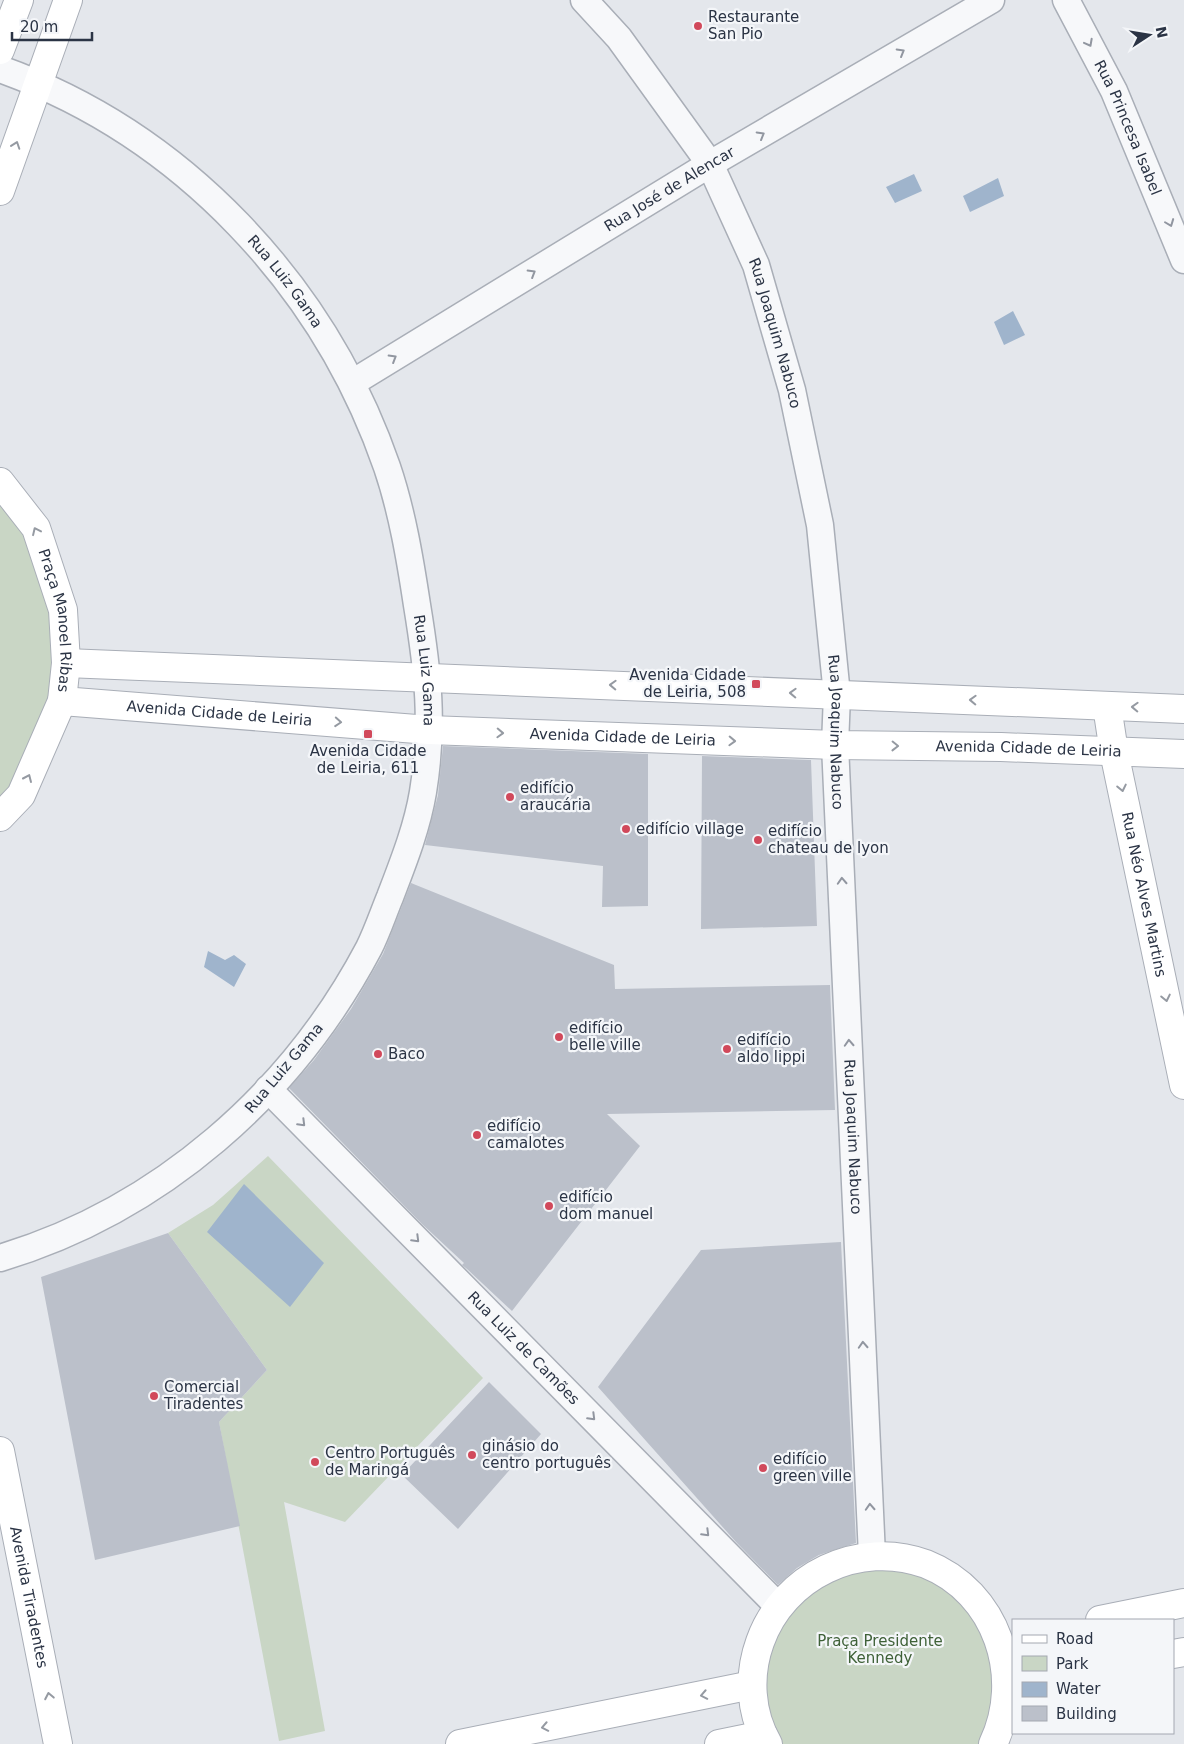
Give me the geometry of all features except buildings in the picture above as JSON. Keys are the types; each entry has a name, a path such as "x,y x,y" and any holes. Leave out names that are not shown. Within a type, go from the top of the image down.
{"main road":[{"path":"0,50 19,0"},
{"path":"0,191 68,0"},
{"name":"Praça Manoel Ribas","path":"0,482 36,528 64,610 66,663 62,701 21,794 0,817"},
{"path":"66,663 1184,709"},
{"name":"Avenida Cidade de Leiria","path":"62,701 429,730 836,745 1001,747 1184,754"},
{"name":"Rua Néo Alves Martins","path":"1107,706 1114,752 1184,1084"},
{"name":"Avenida Tiradentes","path":"0,1451 58,1744"},
{"path":"719,1744 765,1740 755,1711 752,1685 755,1654 764,1629 778,1606 797,1586 820,1571 845,1561 872,1556 899,1558 926,1564 950,1577 971,1595 1006,1640 1006,1664 1010,1687 1005,1710 992,1744"},
{"path":"1105,1619 1184,1603"},
{"path":"460,1744 752,1685"}],"street":[{"name":"Rua Joaquim Nabuco","path":"584,0 619,38 710,164 756,265 792,390 820,525 836,695 836,745 872,1556"},
{"name":"Rua José de Alencar","path":"352,383 710,164 991,0"},
{"name":"Rua Princesa Isabel","path":"1066,0 1114,91 1184,260"},
{"name":"Rua Luiz Gama","path":"0,69 38,82 100,116 140,140 198,185 238,222 281,271 311,312 352,383 388,468 409,552 428,678 429,730 422,794 406,856 370,944 338,1001 311,1040 237,1122 197,1156 128,1203 88,1224 34,1248 0,1258"},
{"name":"Rua Luiz de Camões","path":"268,1089 778,1606"}],"green space":[{"path":"0,482 36,528 66,663 0,817"},
{"name":"Centro Português de Maringá","path":"268,1156 483,1378 345,1522 284,1502 325,1731 279,1741 219,1422 267,1370 168,1233 213,1205"},
{"name":"Praça Presidente Kennedy","path":"926,1564 1000,1641 993,1744 768,1744 755,1654 820,1571"}],"water":[{"path":"914,174 922,191 895,203 886,187"},
{"path":"998,178 1004,196 970,212 963,196"},
{"path":"1013,311 1025,335 1004,345 994,322"},
{"path":"208,951 225,960 234,955 246,964 234,987 204,967"},
{"path":"244,1184 324,1263 290,1307 207,1232"}],"place":[{"name":"Restaurante San Pio","path":"698,26"},
{"name":"Avenida Cidade de Leiria, 508","path":"756,684"},
{"name":"Avenida Cidade de Leiria, 611","path":"368,734"},
{"name":"edifício araucária","path":"510,797"},
{"name":"edifício village","path":"626,829"},
{"name":"edifício chateau de lyon","path":"758,840"},
{"name":"edifício belle ville","path":"559,1037"},
{"name":"edifício aldo lippi","path":"727,1049"},
{"name":"Baco","path":"378,1054"},
{"name":"edifício camalotes","path":"477,1135"},
{"name":"edifício dom manuel","path":"549,1206"},
{"name":"Comercial Tiradentes","path":"154,1396"},
{"name":"ginásio do centro português","path":"472,1455"},
{"name":"Centro Português de Maringá","path":"315,1462"},
{"name":"edifício green ville","path":"763,1468"}]}
